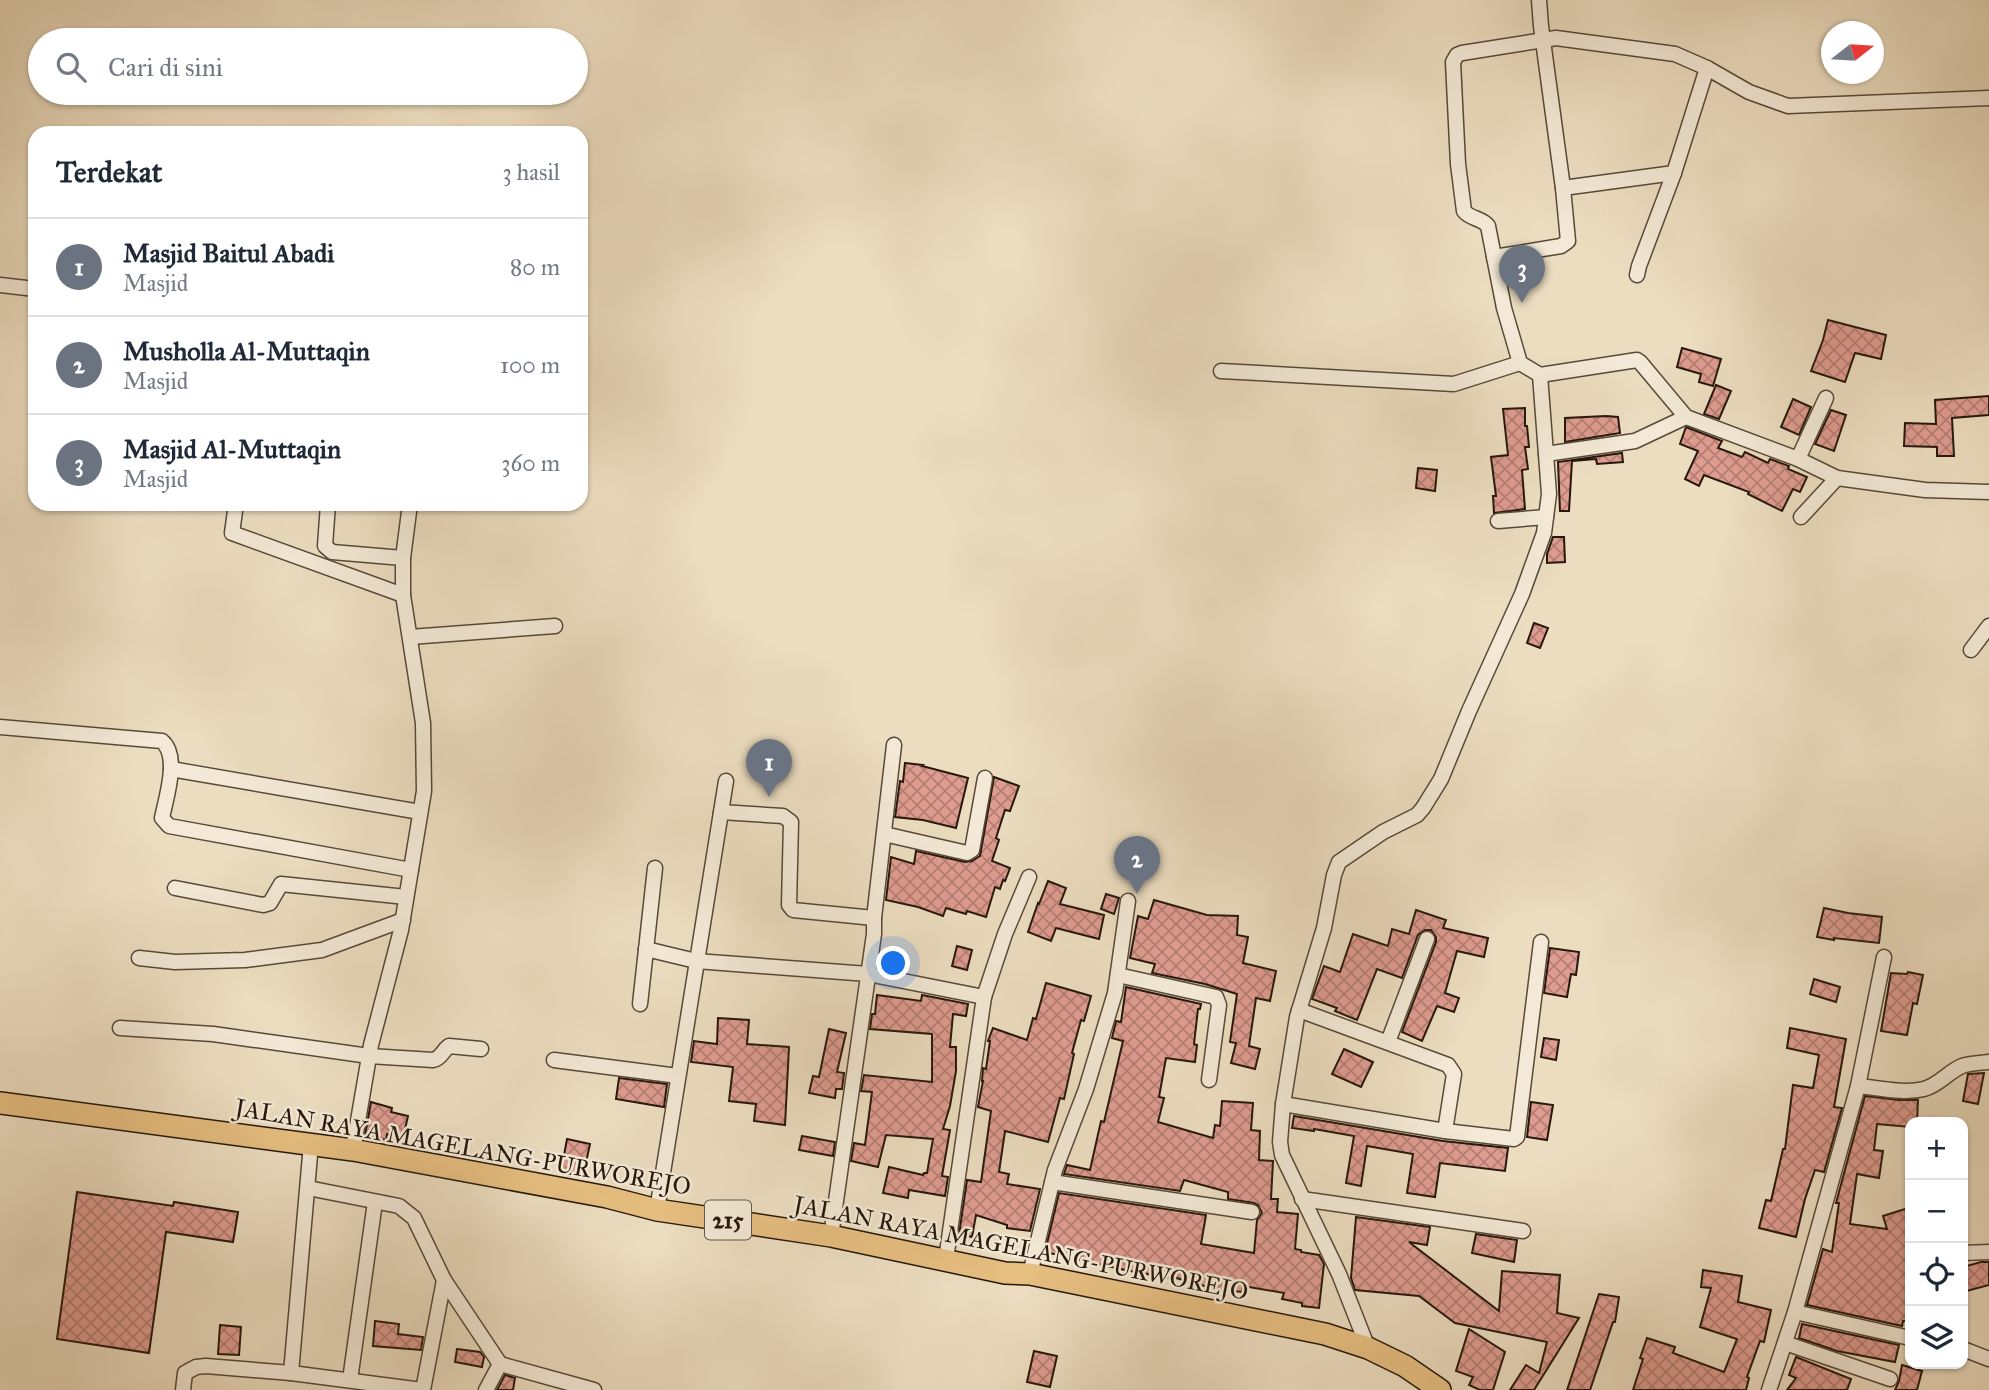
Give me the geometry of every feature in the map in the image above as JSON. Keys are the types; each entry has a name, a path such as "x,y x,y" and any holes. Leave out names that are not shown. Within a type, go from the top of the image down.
{"main road":[{"name":"JALAN RAYA MAGELANG-PURWOREJO","path":"0,1103 353,1150 607,1197 657,1210 831,1236 1005,1273 1030,1274 1325,1334 1368,1348 1405,1366 1440,1390"}],"street":[{"path":"1494,257 1561,246 1568,241 1539,0"},
{"path":"1989,98 1788,106 1749,93 1707,68 1675,54 1556,38 1462,52 1453,62 1458,164 1464,211 1486,222 1488,226 1504,308 1520,363 1540,375 1637,360 1686,416 1798,459 1837,478 1925,490 1989,492"},
{"path":"1637,275 1674,173 1707,68"},
{"path":"1563,188 1674,173"},
{"path":"0,285 28,288"},
{"path":"1221,371 1454,384 1520,363"},
{"path":"1368,1348 1339,1274 1282,1155 1280,1142 1287,1073 1299,1010 1324,928 1339,862 1383,832 1417,815 1441,779 1522,594 1544,533 1549,494 1540,375"},
{"path":"1798,459 1826,398"},
{"path":"1546,454 1634,441 1686,416"},
{"path":"1801,517 1837,478"},
{"path":"235,511 232,533 403,595"},
{"path":"328,511 325,546 332,552 403,558"},
{"path":"353,1150 369,1056 402,920 424,791 423,723 403,595 403,558 409,511"},
{"path":"1498,522 1546,517"},
{"path":"410,637 555,626"},
{"path":"1971,650 1989,626"},
{"path":"0,727 162,741 169,749 172,769 162,818 169,826 411,870"},
{"path":"831,1236 874,934 894,745"},
{"path":"172,769 420,813"},
{"path":"884,834 967,853 972,849 985,778"},
{"path":"657,1210 726,781"},
{"path":"721,813 783,816 791,822 789,905 793,910 874,918"},
{"path":"640,1004 654,868"},
{"path":"946,1259 984,996 1005,934 1029,877"},
{"path":"175,888 263,905 270,902 281,884 406,897"},
{"path":"1030,1274 1055,1170 1086,1089 1115,993 1128,901"},
{"path":"139,958 175,962 246,960 321,950 402,920"},
{"path":"1388,1042 1427,939"},
{"path":"1283,1104 1445,1131 1510,1140 1517,1137 1541,942"},
{"path":"646,949 696,961 868,974 984,996"},
{"path":"1769,1390 1795,1312 1858,1086 1884,957"},
{"path":"1118,975 1216,997 1219,1005 1209,1080"},
{"path":"1299,1010 1448,1065 1454,1074 1445,1131"},
{"path":"120,1028 212,1034 369,1056 433,1060 441,1057 449,1046 481,1049"},
{"path":"554,1060 678,1076"},
{"path":"1858,1086 1913,1091 1924,1089 1933,1086 1960,1067 1989,1062"},
{"path":"291,1373 311,1144"},
{"path":"1052,1182 1252,1212"},
{"path":"308,1188 399,1206 414,1218 444,1280 500,1364 562,1386 594,1390"},
{"path":"1302,1199 1523,1231"},
{"path":"350,1380 375,1202"},
{"path":"1968,1253 1989,1252"},
{"path":"183,1390 185,1373 196,1367 206,1366 291,1373 423,1390 444,1280"},
{"path":"1795,1312 1905,1337"},
{"path":"1785,1343 1890,1379"},
{"path":"1968,1351 1989,1359"},
{"path":"486,1390 500,1364"}],"building":[{"path":"1828,320 1886,335 1881,359 1855,353 1845,382 1811,371"},
{"path":"1682,348 1721,359 1713,386 1699,382 1701,374 1677,367"},
{"path":"1716,385 1731,391 1719,419 1704,414"},
{"path":"1989,396 1989,415 1952,418 1954,456 1937,456 1937,447 1904,446 1905,423 1936,424 1935,400"},
{"path":"1793,399 1811,407 1799,435 1781,427"},
{"path":"1525,408 1529,447 1525,447 1528,469 1522,470 1525,509 1494,513 1493,496 1496,496 1491,457 1508,455 1503,409"},
{"path":"1831,410 1846,415 1834,451 1815,444"},
{"path":"1618,417 1620,433 1565,442 1565,418"},
{"path":"1686,427 1722,441 1718,448 1742,457 1745,452 1768,463 1770,459 1789,466 1788,469 1807,477 1800,492 1793,489 1782,511 1748,494 1749,492 1704,475 1699,486 1685,479 1698,451 1680,444"},
{"path":"1622,453 1623,462 1597,464 1596,459 1572,461 1569,511 1560,511 1558,462"},
{"path":"1418,468 1437,470 1435,491 1416,488"},
{"path":"1553,537 1564,537 1565,562 1547,563"},
{"path":"1534,623 1548,628 1540,648 1527,643"},
{"path":"905,763 923,765 968,778 956,828 895,817"},
{"path":"994,777 1019,786 1010,811 1005,810 992,861 1010,868 1000,889 995,887 986,917 946,908 943,916 886,900 891,857 914,864 916,851 965,862 980,856"},
{"path":"1048,881 1066,888 1060,904 1104,915 1099,939 1056,928 1051,941 1028,932"},
{"path":"1106,894 1119,898 1114,914 1101,909"},
{"path":"1154,900 1207,915 1238,916 1237,935 1248,937 1243,963 1276,971 1270,1001 1256,998 1249,1046 1260,1049 1255,1069 1231,1063 1236,1043 1230,1042 1237,994 1152,973 1155,964 1130,958 1138,916 1148,919"},
{"path":"1824,908 1882,917 1879,943 1817,937"},
{"path":"1416,910 1446,920 1443,928 1488,938 1484,957 1457,951 1445,993 1459,998 1454,1012 1437,1006 1422,1041 1402,1032 1436,942 1431,930 1425,930 1418,935 1402,978 1377,969 1357,1020 1335,1011 1337,1008 1312,999 1324,966 1340,972 1353,934 1388,946 1392,929 1409,934"},
{"path":"957,946 972,950 967,970 952,966"},
{"path":"1550,948 1579,952 1576,975 1571,974 1567,997 1544,993"},
{"path":"1891,973 1923,975 1917,1004 1913,1003 1907,1035 1881,1031"},
{"path":"1814,979 1840,987 1836,1002 1810,994"},
{"path":"1046,983 1091,996 1072,1053 1074,1054 1064,1099 1060,1098 1048,1142 1005,1131 999,1172 1009,1174 1007,1184 1040,1189 1030,1231 1007,1228 1007,1225 976,1215 972,1237 959,1234 967,1180 981,1182 991,1111 978,1107 983,1068 986,1069 988,1041 993,1028 1027,1040"},
{"path":"1126,987 1201,1004 1194,1044 1197,1045 1195,1062 1166,1058 1159,1097 1164,1098 1158,1122 1213,1138 1215,1125 1220,1126 1222,1101 1253,1103 1251,1130 1260,1131 1259,1160 1273,1161 1271,1199 1278,1199 1277,1212 1298,1214 1295,1249 1319,1255 1324,1264 1319,1308 1282,1299 1284,1293 1243,1286 1242,1292 1215,1289 1169,1276 1168,1278 1125,1270 1045,1252 1059,1193 1206,1215 1201,1244 1254,1253 1257,1220 1262,1213 1254,1203 1228,1199 1228,1192 1184,1180 1180,1191 1064,1174 1067,1165 1090,1170 1123,1041 1112,1038 1116,1021 1121,1022"},
{"path":"877,995 921,1001 922,995 968,1004 966,1016 953,1014 950,1047 956,1047 956,1071 943,1129 950,1130 942,1176 948,1177 945,1196 909,1190 908,1198 883,1193 889,1167 923,1175 927,1173 933,1139 886,1135 878,1167 851,1161 854,1143 865,1145 872,1092 861,1091 864,1075 932,1082 932,1034 870,1029"},
{"path":"718,1018 749,1020 747,1044 789,1047 785,1125 754,1121 756,1104 729,1101 733,1067 691,1062 694,1041 717,1044"},
{"path":"1790,1028 1846,1039 1834,1107 1842,1108 1824,1172 1815,1170 1796,1237 1759,1228 1766,1200 1771,1201 1785,1149 1793,1085 1813,1088 1819,1055 1787,1048"},
{"path":"829,1029 846,1033 837,1072 844,1073 842,1089 836,1089 835,1098 809,1093 813,1076 819,1077"},
{"path":"1544,1038 1559,1040 1556,1060 1541,1057"},
{"path":"1344,1049 1373,1062 1361,1087 1332,1074"},
{"path":"1984,1073 1978,1104 1963,1101 1968,1074"},
{"path":"619,1078 667,1084 664,1107 616,1099"},
{"path":"1865,1096 1918,1100 1917,1117 1905,1117 1905,1127 1877,1124 1874,1150 1883,1151 1879,1178 1857,1174 1850,1224 1887,1229 1883,1216 1905,1209 1905,1321 1902,1326 1807,1305 1823,1249 1832,1252 1839,1203 1836,1203"},
{"path":"371,1102 392,1108 391,1112 408,1116 403,1138 387,1134 386,1140 365,1135"},
{"path":"1531,1102 1553,1105 1547,1140 1527,1137"},
{"path":"1294,1116 1443,1141 1508,1148 1505,1171 1440,1163 1435,1197 1407,1193 1413,1154 1367,1146 1361,1186 1346,1183 1354,1136 1292,1128"},
{"path":"802,1136 835,1142 833,1156 799,1150"},
{"path":"567,1139 590,1144 583,1176 561,1172"},
{"path":"77,1192 238,1212 233,1242 166,1232 149,1353 57,1339"},
{"path":"1356,1217 1430,1227 1427,1245 1409,1242 1499,1311 1502,1271 1560,1275 1557,1313 1579,1318 1534,1390 1510,1390 1526,1365 1539,1373 1547,1342 1455,1323 1419,1296 1355,1290 1351,1278"},
{"path":"1476,1234 1517,1240 1514,1262 1472,1253"},
{"path":"1989,1262 1989,1285 1968,1291 1968,1266"},
{"path":"1703,1270 1742,1276 1738,1302 1771,1310 1764,1342 1760,1341 1747,1377 1746,1390 1633,1390 1647,1338 1675,1347 1673,1353 1724,1372 1737,1339 1700,1327 1711,1288 1701,1287"},
{"path":"1599,1294 1619,1297 1615,1322 1590,1390 1567,1390"},
{"path":"375,1321 399,1324 398,1334 423,1337 421,1350 373,1346"},
{"path":"1802,1324 1899,1345 1895,1362 1837,1351 1799,1338"},
{"path":"220,1325 241,1327 239,1355 218,1354"},
{"path":"1469,1329 1505,1352 1493,1390 1480,1390 1469,1385 1473,1377 1456,1371"},
{"path":"457,1349 480,1352 484,1357 482,1367 455,1362"},
{"path":"1034,1351 1057,1356 1050,1387 1027,1382"},
{"path":"1796,1357 1851,1379 1847,1390 1787,1390 1796,1378 1789,1375"},
{"path":"1902,1365 1905,1369 1922,1371 1917,1390 1895,1390"},
{"path":"505,1375 515,1378 513,1390 497,1390"}],"place":[{"name":"Masjid Al-Muttaqin","path":"1522,303"},
{"name":"Masjid Baitul Abadi","path":"769,797"},
{"name":"Musholla Al-Muttaqin","path":"1137,894"}]}
